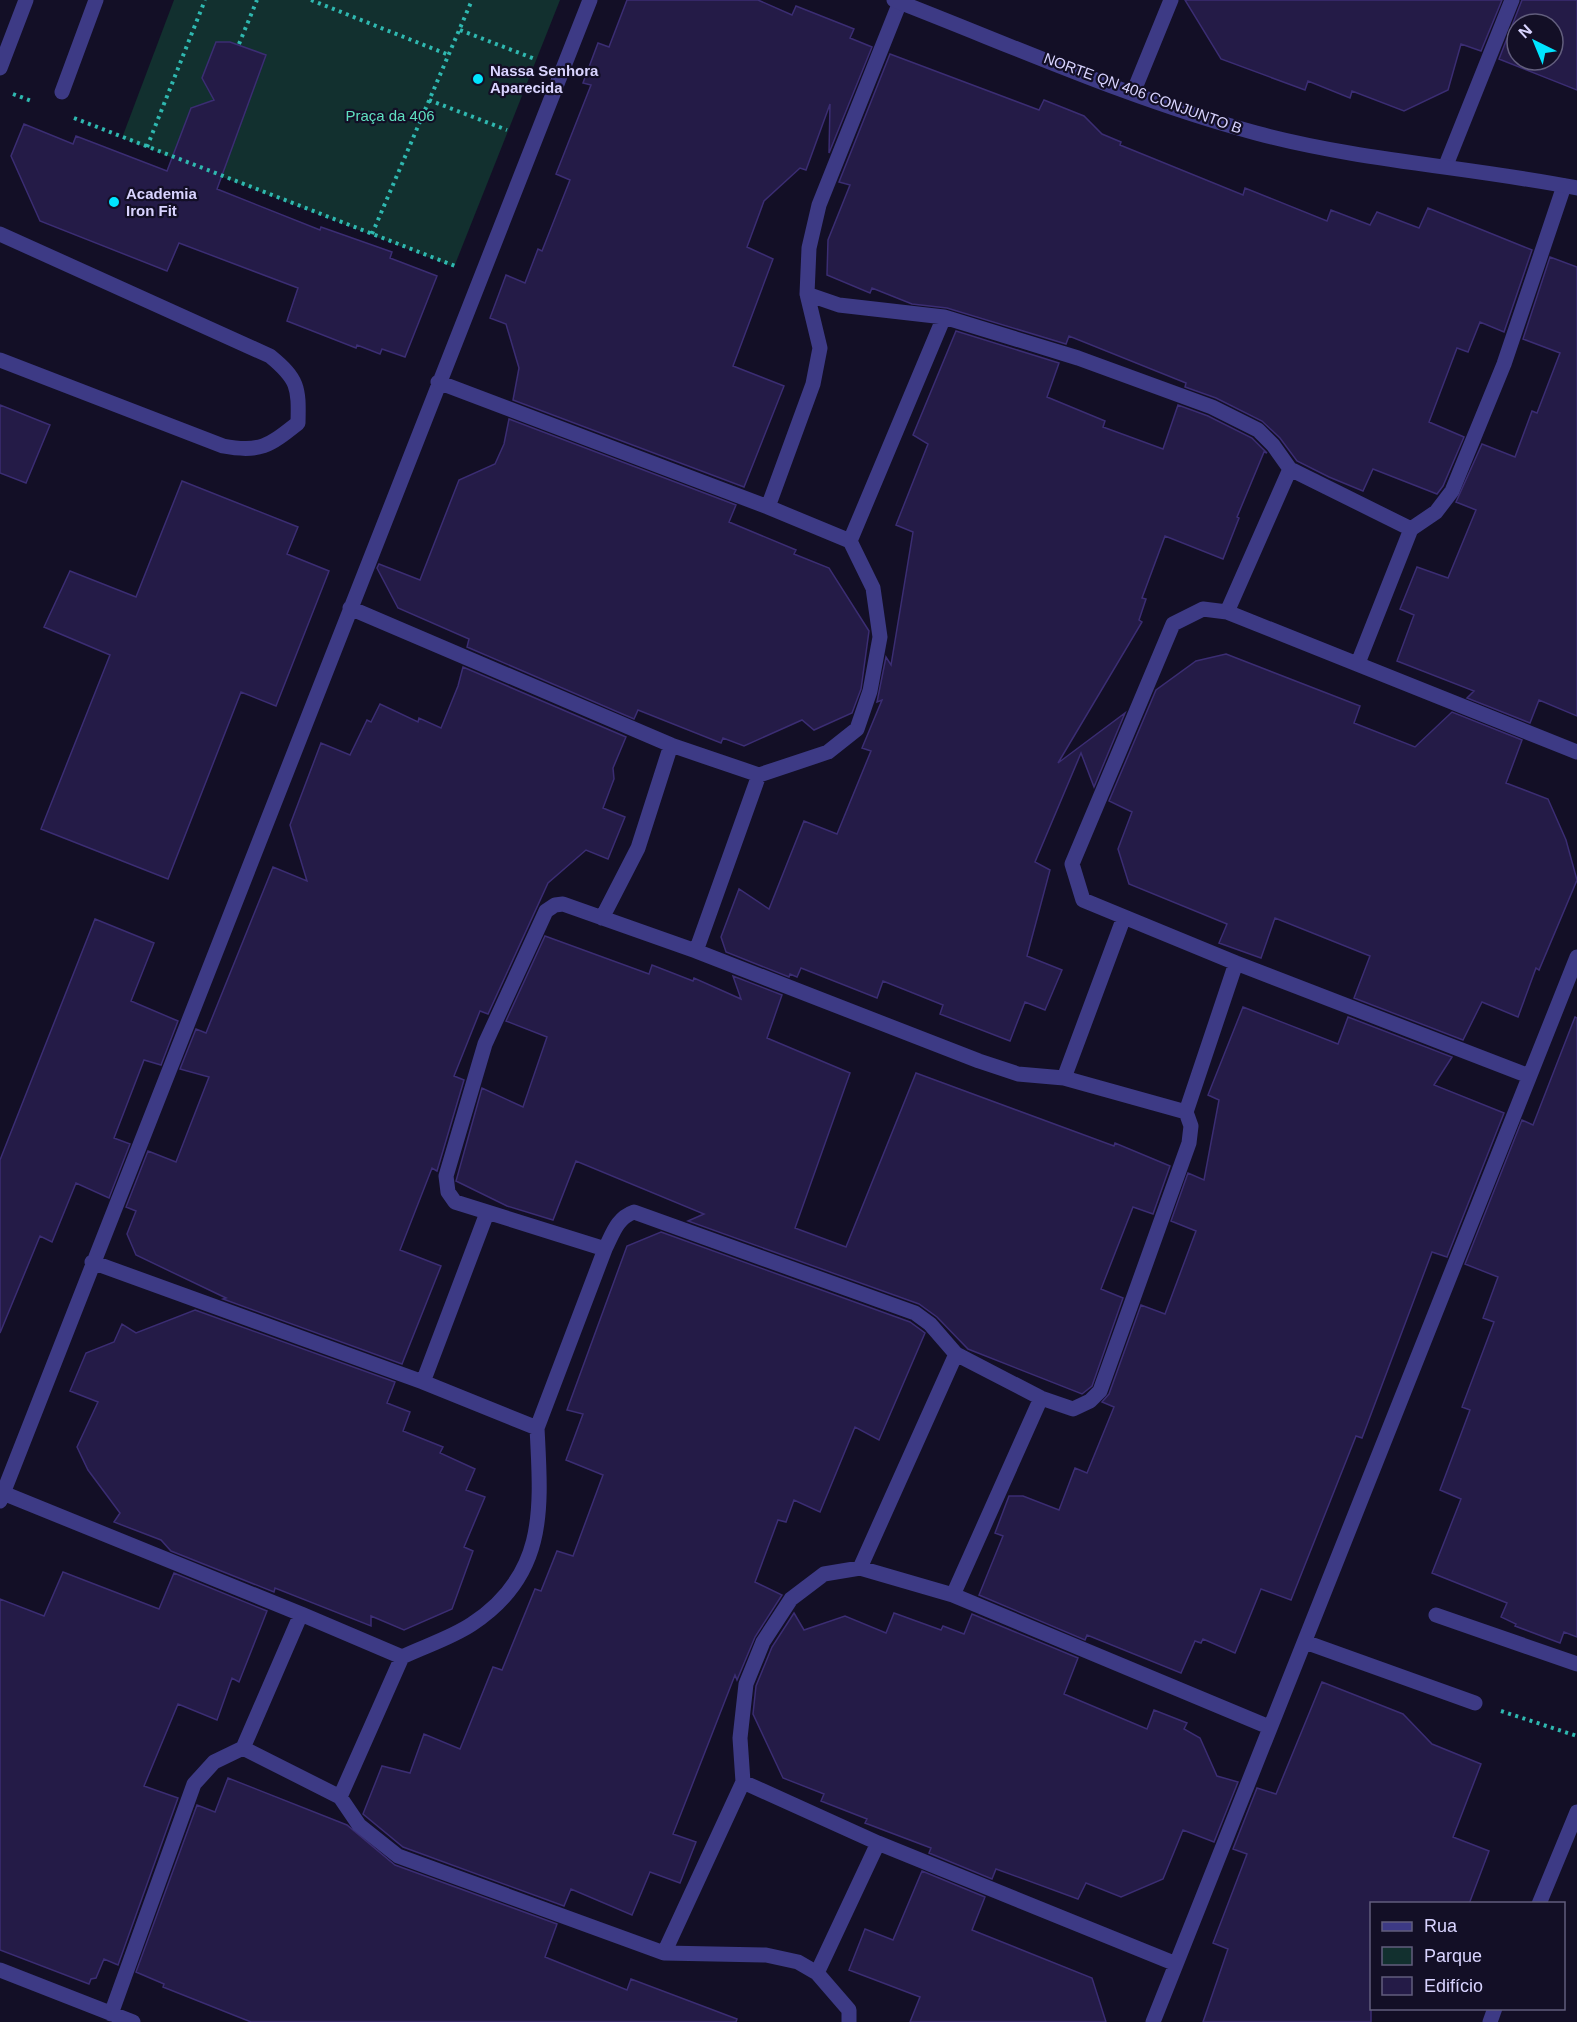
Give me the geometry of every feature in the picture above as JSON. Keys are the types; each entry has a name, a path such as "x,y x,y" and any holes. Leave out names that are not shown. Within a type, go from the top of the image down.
{"street":[{"path":"0,68 26,0"},
{"path":"62,92 96,0"},
{"path":"402,1657 301,1614 2,1497 92,1262 590,0"},
{"path":"1133,93 1171,0"},
{"path":"1446,165 1512,0"},
{"path":"768,507 813,384 820,348 807,294 809,248 819,205 897,1"},
{"name":"NORTE QN 406 CONJUNTO B","path":"897,1 1133,93 1256,133 1359,155 1446,165 1570,187"},
{"path":"1358,663 1411,529 1436,513 1452,491 1504,364 1570,187"},
{"path":"0,234 270,356 290,372 293,379 299,394 298,423 277,440 250,451 223,446 0,360"},
{"path":"807,294 839,304 944,317 1078,358 1212,407 1258,430 1273,445 1290,469 1411,529"},
{"path":"850,541 944,317"},
{"path":"350,608 671,746 759,775 828,752 857,729 870,692 880,637 873,588 850,541 768,507 438,382"},
{"path":"1227,612 1290,469"},
{"path":"1529,1076 1236,963 1083,900 1072,864 1173,624 1203,609 1227,612 1577,752"},
{"path":"602,918 638,848 671,746"},
{"path":"696,951 759,775"},
{"path":"605,1249 455,1202 448,1192 446,1176 485,1044 546,910 555,905 562,904 696,951 1018,1074 1064,1077 1186,1112"},
{"path":"1064,1077 1124,917"},
{"path":"1154,2022 1269,1727 1305,1642 1577,957"},
{"path":"340,1797 402,1657 471,1624 495,1607 519,1578 536,1537 541,1496 537,1428 605,1249 618,1221 624,1215 634,1212 915,1313 930,1324 956,1354 1041,1398 1073,1409 1090,1401 1100,1391 1189,1143 1191,1126 1186,1112 1236,963"},
{"path":"423,1382 487,1213"},
{"path":"92,1262 423,1382 537,1428"},
{"path":"860,1568 956,1354"},
{"path":"953,1595 1041,1398"},
{"path":"664,1953 743,1782 740,1738 746,1684 763,1642 791,1599 824,1574 860,1568 953,1595 1269,1727"},
{"path":"111,2014 194,1784 214,1762 243,1748 301,1614"},
{"path":"1436,1615 1577,1664"},
{"path":"1305,1642 1475,1703"},
{"path":"243,1748 340,1797 358,1825 398,1856 664,1953 766,1955 798,1962 817,1972 849,2010 849,2022"},
{"path":"743,1782 878,1843 1176,1964"},
{"path":"1540,1902 1577,1812"},
{"path":"817,1972 878,1843"},
{"path":"0,1970 133,2022"}],"path":[{"path":"147,147 204,0"},
{"path":"239,44 257,0"},
{"path":"311,0 449,55"},
{"path":"372,234 472,0"},
{"path":"460,30 537,59"},
{"path":"10,93 42,105"},
{"path":"429,100 508,131"},
{"path":"63,114 454,267"},
{"path":"1475,1703 1577,1736"}],"green space":[{"name":"Praça da 406","path":"174,0 560,0 454,267 122,138"}],"building":[{"path":"627,0 758,0 792,15 796,6 854,29 850,38 872,47 829,153 830,104 806,170 800,168 764,201 747,247 773,259 733,366 784,386 744,487 513,400 519,368 506,324 490,318 506,275 525,283 538,249 542,251 570,180 556,174 591,85 583,83 598,43 609,47"},
{"path":"1185,0 1502,0 1481,51 1461,44 1448,90 1404,111 1352,91 1350,98 1308,81 1305,90 1221,59"},
{"path":"1522,0 1577,0 1577,90 1532,72 1565,72 1565,12 1517,12"},
{"path":"216,42 230,42 266,55 217,189 320,230 321,227 392,252 390,258 437,276 405,357 382,349 380,354 357,345 356,348 287,321 298,288 179,243 167,271 40,221 11,156 24,124 73,144 76,136 167,171 191,108 214,100 202,78"},
{"path":"1505,44 1505,61 1499,59"},
{"path":"890,54 1039,110 1044,100 1084,116 1102,134 1121,142 1120,145 1243,195 1245,188 1327,221 1331,210 1370,225 1377,212 1419,228 1428,208 1532,250 1504,332 1480,322 1468,352 1457,348 1429,422 1464,437 1443,486 1437,494 1373,469 1363,491 1329,477 1297,461 1280,438 1262,421 1216,398 1185,387 1186,383 1069,336 1066,344 947,308 912,304 872,288 870,293 827,275 828,240 850,185 839,182"},
{"path":"1550,257 1577,267 1577,716 1539,700 1530,723 1467,698 1474,691 1397,661 1414,615 1400,609 1417,567 1448,578 1476,510 1456,502 1482,444 1515,457 1532,411 1537,413 1560,353 1523,339"},
{"path":"956,331 1059,363 1047,397 1105,421 1103,427 1163,449 1178,405 1208,416 1252,438 1267,453 1264,452 1237,517 1239,518 1223,559 1165,536 1142,598 1146,599 1139,620 1142,622 1058,763 1125,713 1094,787 1081,753 1035,862 1050,870 1027,956 1062,970 1045,1010 1025,1002 1010,1041 940,1014 943,1005 883,981 877,998 801,968 797,977 790,974 789,977 726,952 721,937 739,889 769,909 804,821 837,834 871,751 862,748 882,700 877,702 886,657 891,665 913,532 896,525 928,444 913,435"},
{"path":"0,405 50,425 26,483 0,473"},
{"path":"509,419 736,505 729,522 796,550 794,554 829,568 869,631 861,689 852,713 814,730 802,720 744,746 723,738 721,743 638,710 634,719 467,647 469,639 398,608 377,568 379,564 420,580 459,480 495,464 504,444"},
{"path":"182,481 298,527 287,554 329,571 276,706 241,692 168,879 41,829 110,655 44,627 70,571 136,597"},
{"path":"1226,654 1360,706 1354,723 1415,747 1452,712 1522,740 1506,783 1548,799 1566,840 1577,880 1539,970 1536,968 1518,1017 1482,1002 1463,1040 1354,998 1370,956 1275,918 1261,958 1219,943 1227,924 1129,884 1118,849 1132,812 1109,801 1156,690 1196,661"},
{"path":"463,667 626,737 613,768 614,779 603,808 625,817 608,859 586,850 548,883 488,1014 480,1011 454,1076 464,1080 437,1171 432,1168 400,1250 441,1266 402,1364 223,1299 226,1298 136,1255 127,1234 136,1211 126,1207 148,1151 176,1162 209,1077 180,1069 196,1029 206,1033 273,867 307,881 290,825 321,743 350,755 367,720 371,722 380,704 418,722 419,718 441,728"},
{"path":"95,919 154,943 131,1001 178,1021 161,1065 144,1060 114,1138 130,1144 109,1198 76,1183 52,1242 40,1236 0,1333 0,1160"},
{"path":"545,936 649,974 652,965 693,981 694,978 741,999 733,976 782,995 767,1038 850,1073 795,1228 846,1247 916,1073 1114,1146 1115,1143 1170,1166 1153,1214 1133,1207 1101,1289 1123,1298 1092,1386 1082,1394 968,1349 937,1317 919,1304 688,1221 704,1214 576,1161 553,1220 507,1206 456,1181 482,1088 523,1107 547,1037 506,1021"},
{"path":"1243,1007 1338,1044 1348,1017 1452,1057 1434,1085 1504,1113 1447,1257 1432,1252 1362,1438 1356,1436 1291,1600 1261,1589 1235,1653 1203,1639 1201,1643 1195,1641 1181,1673 1087,1635 1085,1640 979,1595 1003,1536 995,1533 1009,1496 1023,1496 1059,1510 1075,1468 1087,1473 1114,1407 1102,1402 1109,1394 1141,1305 1165,1314 1196,1231 1171,1221 1188,1173 1204,1180 1219,1100 1208,1095"},
{"path":"1575,1017 1577,1018 1577,1637 1564,1632 1560,1643 1515,1626 1516,1624 1501,1617 1507,1603 1432,1573 1461,1499 1440,1490 1470,1410 1462,1407 1494,1322 1483,1318 1498,1277 1465,1264 1522,1120 1533,1125"},
{"path":"661,1232 910,1322 925,1333 879,1440 855,1427 820,1512 794,1500 786,1522 778,1520 755,1582 782,1595 755,1637 737,1680 735,1675 673,1834 696,1842 680,1883 650,1872 632,1915 571,1889 564,1906 403,1847 363,1814 382,1766 410,1773 424,1734 460,1749 493,1667 502,1670 535,1589 541,1591 557,1551 573,1556 603,1475 566,1460 583,1414 567,1410 627,1246"},
{"path":"195,1310 395,1382 387,1403 410,1412 403,1431 443,1447 440,1453 475,1469 466,1490 485,1497 464,1547 473,1551 452,1609 404,1630 371,1616 371,1626 275,1588 274,1592 171,1551 161,1540 114,1522 120,1513 88,1470 77,1447 98,1402 70,1391 86,1353 114,1342 122,1324 136,1333"},
{"path":"63,1572 159,1609 174,1573 267,1611 239,1682 232,1678 217,1720 178,1704 144,1786 178,1798 118,1965 104,1959 96,1978 91,1979 89,1984 0,1950 0,1599 44,1616"},
{"path":"794,1613 804,1630 845,1616 886,1633 894,1613 941,1630 943,1626 964,1634 972,1614 1078,1658 1064,1694 1147,1729 1154,1710 1187,1723 1184,1729 1200,1738 1217,1776 1238,1782 1214,1842 1183,1830 1163,1879 1121,1897 1086,1883 1078,1899 996,1869 992,1879 929,1853 931,1848 865,1823 867,1819 821,1801 824,1794 783,1778 753,1714 756,1686 772,1647"},
{"path":"1322,1682 1403,1714 1432,1744 1481,1764 1453,1837 1489,1851 1470,1902 1370,1902 1371,2022 1203,2022 1228,1949 1213,1943 1247,1854 1233,1849 1257,1788 1276,1794"},
{"path":"228,1778 347,1825 395,1865 557,1924 545,1957 627,1990 631,1979 737,2019 736,2022 251,2022 163,1987 164,1984 136,1972 197,1805 215,1812"},
{"path":"922,1871 985,1897 972,1930 1092,1978 1106,2022 910,2022 920,1997 849,1970 865,1929 893,1940"}],"place":[{"name":"Nassa Senhora Aparecida","path":"478,79"},
{"name":"Academia Iron Fit","path":"114,202"}]}
